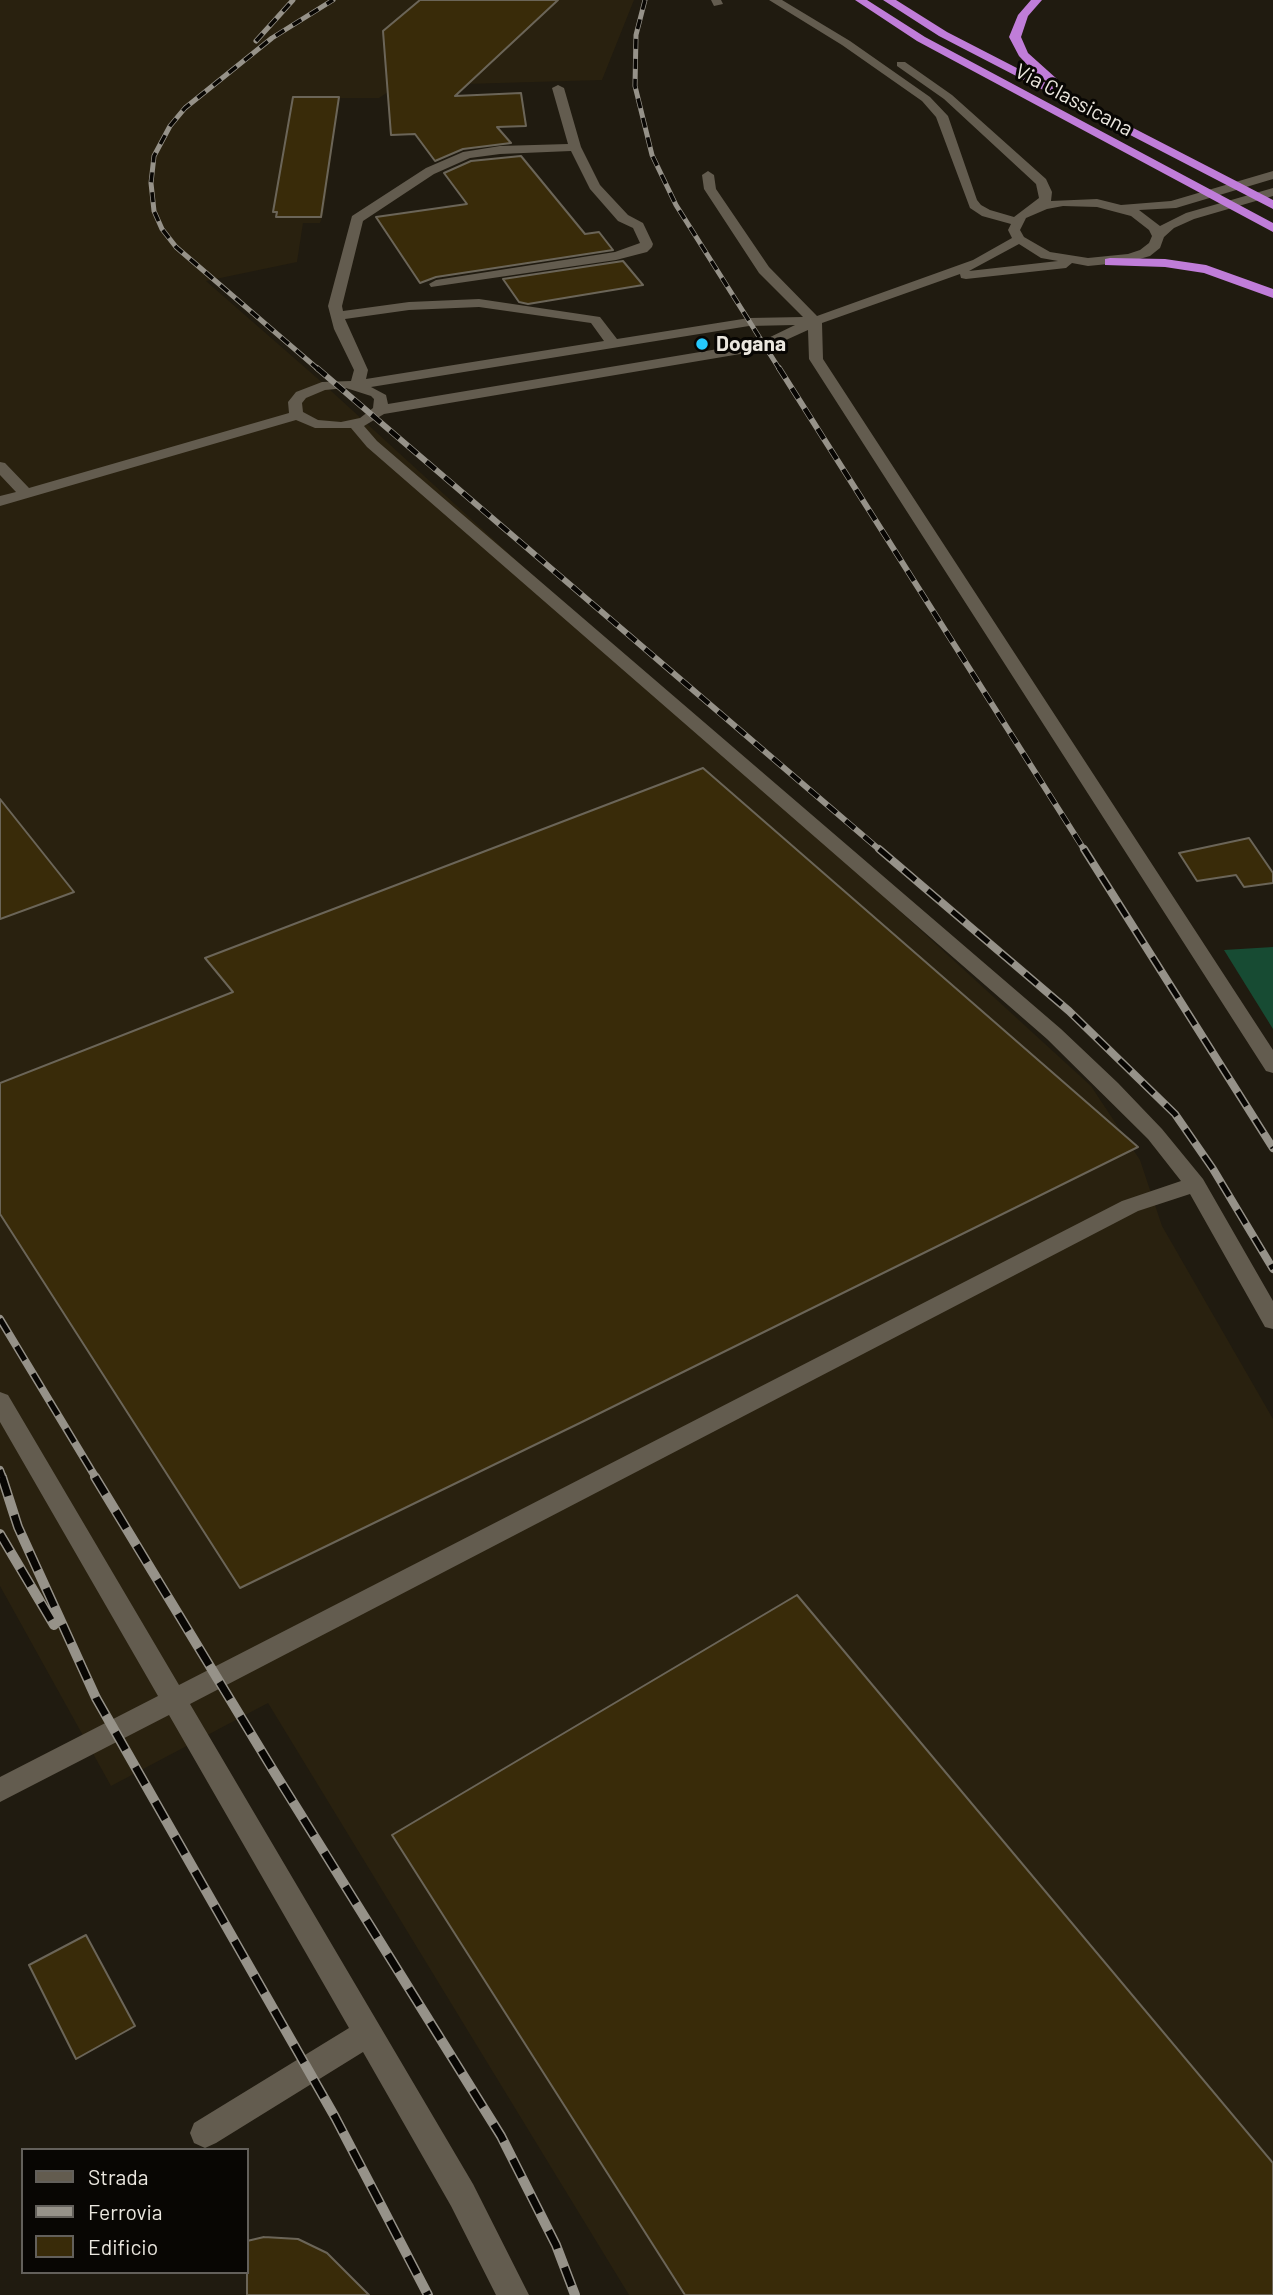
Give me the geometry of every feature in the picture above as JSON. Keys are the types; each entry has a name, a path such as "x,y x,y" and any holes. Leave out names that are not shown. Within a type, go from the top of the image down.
{"highway":[{"name":"Via Classicana","path":"860,0 921,39 1267,225"},
{"name":"Via Classicana","path":"888,0 943,34 1273,205"},
{"path":"1037,0 1023,15 1016,37 1023,54 1038,70 1096,104 1127,130"},
{"path":"1110,262 1165,263 1206,269 1273,294"}],"street":[{"path":"774,0 846,43 926,99 942,116 971,200 976,208 986,213 1022,216 1063,202 1118,207 1172,205 1273,175"},
{"path":"799,0 857,35"},
{"path":"887,55 948,97 1042,182 1046,192 1045,200 1022,216 1014,230 1019,239 1046,255 1088,262"},
{"path":"436,284 616,256 642,249 647,244 638,226 623,218 594,186 575,147 558,88"},
{"path":"357,385 361,370 337,316 335,299 357,219 362,213 448,161 467,155 500,150 575,147"},
{"path":"708,175 710,190 764,270 815,321 817,359 1273,1066"},
{"path":"929,282 982,272 1110,262 1145,253 1155,245 1158,236 1169,225 1190,216 1273,192"},
{"path":"1118,207 1147,220 1158,236"},
{"path":"815,321 749,322 357,385 336,384 310,390 295,402 297,415 304,420 327,426 355,424 373,417 380,410 764,346 815,321 929,282 978,262 1019,239"},
{"path":"337,316 409,306 479,303 595,320 614,344"},
{"path":"357,385 368,388 381,398 380,410"},
{"path":"0,501 297,415"},
{"path":"355,424 372,444 1054,1034 1155,1134 1195,1184 1273,1321"},
{"path":"0,466 26,494"},
{"path":"0,1790 1130,1206 1195,1184"},
{"path":"0,1401 462,2195 513,2295"},
{"path":"205,2133 368,2033"}],"shaded area":[{"path":"0,0 634,0 602,80 397,86 379,98 339,98 324,211 320,223 303,223 297,262 206,281 317,378 1091,1086 1140,1160 1162,1226 1273,1419 1273,2295 629,2295 268,1703 111,1786 0,1586"}],"green space":[{"path":"1273,947 1273,1029 1224,950"}],"building":[{"path":"420,0 558,0 455,96 521,93 526,126 497,127 511,143 463,149 435,161 415,134 391,135 383,31"},
{"path":"293,97 339,97 321,217 276,217 277,212 273,212"},
{"path":"521,156 585,234 599,232 613,250 436,277 420,283 376,217 467,204 444,173 471,161"},
{"path":"623,261 643,285 528,304 519,302 503,279"},
{"path":"703,768 1138,1147 240,1588 0,1214 0,1083 233,992 205,958"},
{"path":"0,799 74,892 0,919"},
{"path":"1249,838 1273,873 1273,883 1244,887 1236,875 1197,881 1179,853"},
{"path":"797,1595 1273,2163 1273,2295 685,2295 392,1835"},
{"path":"86,1935 135,2026 76,2059 29,1965"},
{"path":"264,2237 298,2239 327,2253 369,2295 247,2295 248,2241"}],"railway":[{"path":"256,41 293,0"},
{"path":"319,370 176,247 162,229 154,211 151,183 154,156 170,126 185,108 272,38 333,0"},
{"path":"645,0 636,35 635,86 652,155 676,205 780,370"},
{"path":"317,368 881,851"},
{"path":"779,368 1085,851"},
{"path":"879,849 1069,1011 1175,1114 1213,1169 1273,1269"},
{"path":"1084,849 1273,1148"},
{"path":"0,1319 96,1478"},
{"path":"0,1470 3,1478"},
{"path":"2,1477 18,1527 96,1698 335,2117 428,2295"},
{"path":"95,1477 273,1770 501,2136 556,2245 575,2295"},
{"path":"0,1534 54,1625"}],"place":[{"name":"Dogana","path":"702,344"}]}
